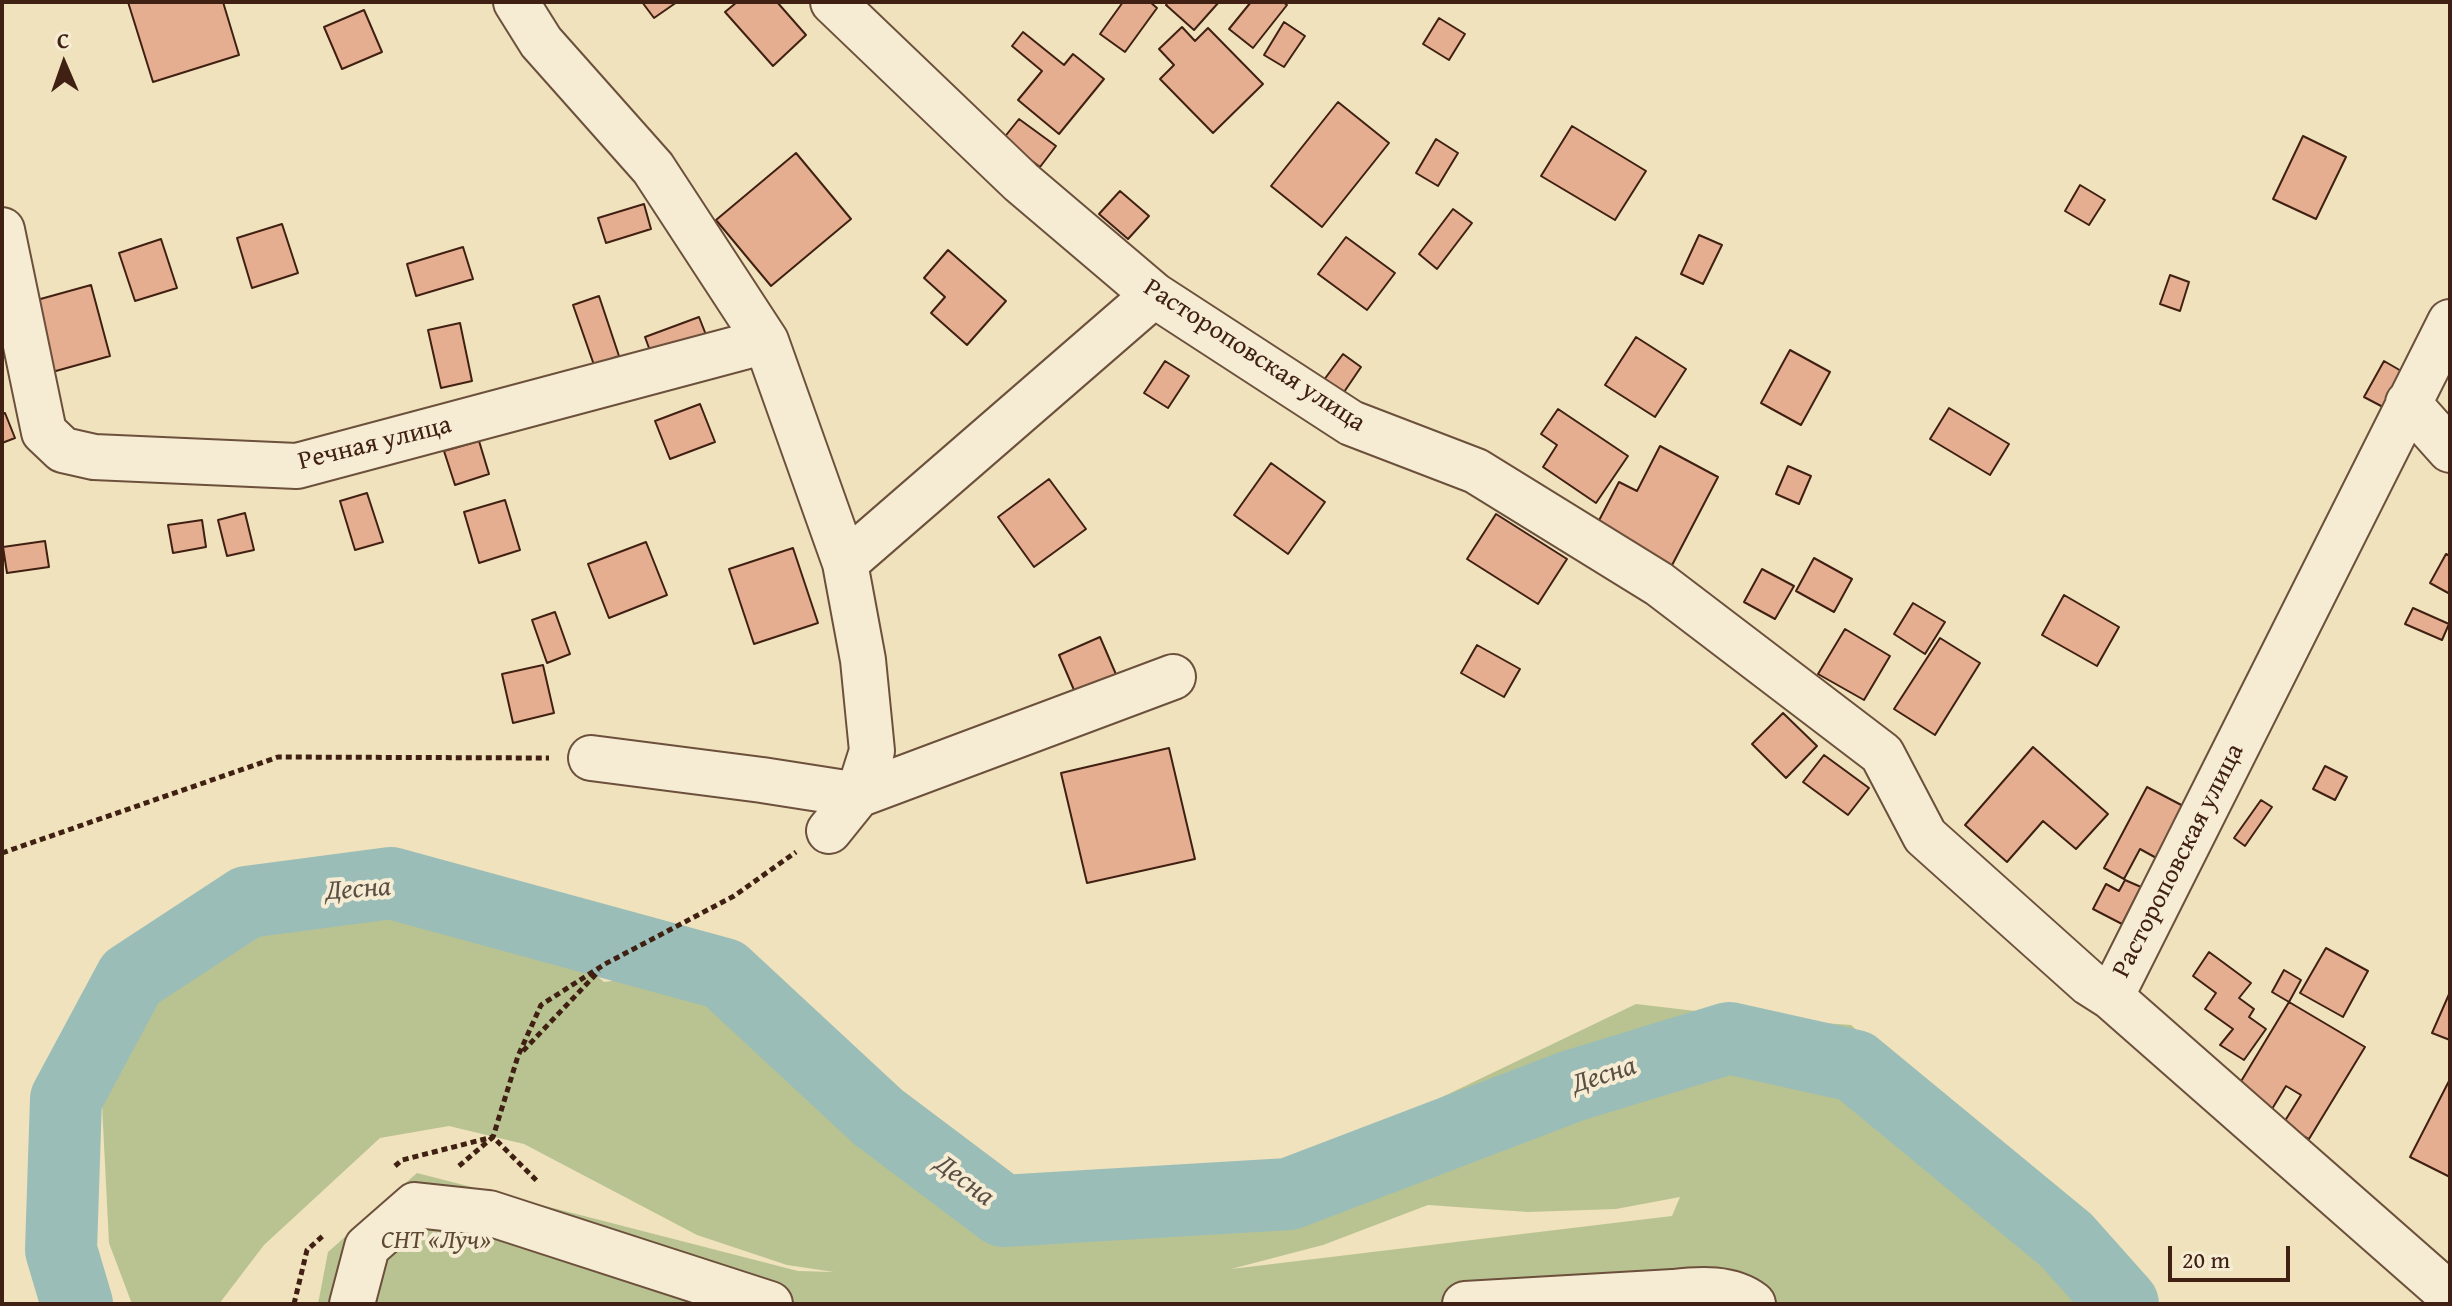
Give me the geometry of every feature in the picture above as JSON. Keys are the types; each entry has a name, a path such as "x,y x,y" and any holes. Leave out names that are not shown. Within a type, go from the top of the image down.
{"street":[{"path":"516,2 541,42 653,168 766,341 845,563 863,660 872,751 858,795 829,831"},
{"name":"Растороповская улица","path":"833,2 1021,182 1154,295 1351,423 1476,471 1659,584 1882,754 1925,836 2089,983 2111,997 2450,1295"},
{"name":"Речная улица","path":"2,230 44,432 63,450 94,457 297,466 766,341"},
{"path":"845,563 1154,295"},
{"name":"Растороповская улица","path":"2111,997 2450,322"},
{"path":"2408,403 2450,450"},
{"path":"591,758 858,795 1173,677"},
{"path":"352,1304 367,1247 415,1205 489,1213 770,1304"},
{"path":"1465,1304 1670,1298 1705,1288 1745,1298 1753,1304"}],"path":[{"path":"2,853 278,757 591,758"},
{"path":"391,1170 402,1160 493,1137 518,1056 541,1005 605,964 734,896 769,869 829,831"},
{"path":"518,1056 605,964"},
{"path":"294,1304 307,1250 328,1230"}],"green space":[{"name":"СНТ «Луч»","path":"393,893 524,906 575,926 577,959 604,982 661,980 744,1004 879,1143 1065,1223 1187,1215 1309,1196 1438,1099 1636,1004 1851,1025 2094,1245 2151,1304 318,1304 328,1252 417,1173 798,1271 834,1272 787,1265 697,1235 524,1144 449,1126 380,1138 264,1245 219,1304 132,1304 109,1243 102,1105 139,999 255,918","holes":["1680,1197 1672,1216 1231,1269 1323,1245 1428,1205 1528,1212 1616,1209"]}],"building":[{"path":"128,2 223,2 239,55 153,82"},
{"path":"642,2 677,2 654,18"},
{"path":"737,2 777,2 806,35 773,66 725,12"},
{"path":"1123,2 1150,2 1157,8 1125,52 1100,34"},
{"path":"1168,2 1219,2 1194,30 1166,5"},
{"path":"1251,2 1283,2 1287,5 1253,48 1229,29"},
{"path":"364,10 382,52 342,69 324,27"},
{"path":"1439,18 1465,34 1449,60 1423,44"},
{"path":"1284,22 1305,36 1284,67 1264,55"},
{"path":"1182,27 1195,41 1208,28 1263,84 1213,133 1160,79 1174,65 1159,49"},
{"path":"1023,32 1064,65 1073,54 1104,79 1059,134 1018,100 1042,71 1012,46"},
{"path":"1338,102 1389,143 1322,227 1271,186"},
{"path":"1019,119 1056,146 1040,167 1003,139"},
{"path":"1572,126 1646,171 1615,220 1541,176"},
{"path":"2303,136 2346,157 2316,219 2273,199"},
{"path":"1436,139 1458,153 1438,186 1416,173"},
{"path":"796,153 851,219 771,286 716,220"},
{"path":"2080,185 2105,200 2089,225 2065,211"},
{"path":"1120,191 1149,216 1128,239 1099,214"},
{"path":"644,204 651,229 606,243 598,218"},
{"path":"1453,209 1472,223 1437,269 1419,254"},
{"path":"282,224 298,273 252,288 237,238"},
{"path":"1699,235 1722,245 1703,284 1681,274"},
{"path":"1346,237 1395,273 1367,310 1318,274"},
{"path":"161,239 177,288 135,301 119,253"},
{"path":"463,247 473,279 416,296 407,264"},
{"path":"948,250 1006,301 967,345 931,313 945,297 924,278"},
{"path":"2170,275 2189,282 2180,311 2160,304"},
{"path":"91,285 110,356 45,374 26,303"},
{"path":"599,296 619,356 594,365 573,305"},
{"path":"699,317 708,340 653,359 645,337"},
{"path":"460,323 472,381 441,388 428,330"},
{"path":"1636,337 1686,369 1655,417 1605,385"},
{"path":"1790,350 1830,372 1801,425 1761,403"},
{"path":"1343,354 1361,367 1340,398 1321,384"},
{"path":"1165,361 1189,376 1168,408 1144,393"},
{"path":"2384,361 2403,372 2383,407 2364,397"},
{"path":"700,404 715,442 670,459 655,421"},
{"path":"1949,408 2009,444 1990,475 1930,439"},
{"path":"1558,409 1628,456 1596,503 1543,467 1557,445 1541,434"},
{"path":"5,413 15,438 2,443 2,414"},
{"path":"479,441 489,474 455,485 444,451"},
{"path":"1660,446 1718,477 1670,569 1594,530 1619,482 1637,491"},
{"path":"1271,463 1325,502 1288,554 1234,515"},
{"path":"1788,466 1811,476 1799,504 1776,494"},
{"path":"1049,479 1086,529 1034,567 998,517"},
{"path":"367,493 383,542 355,550 340,501"},
{"path":"505,500 520,550 479,563 464,512"},
{"path":"245,513 254,550 227,556 218,520"},
{"path":"1496,514 1567,559 1538,604 1467,559"},
{"path":"202,520 206,547 173,553 168,525"},
{"path":"45,541 49,567 7,573 3,547"},
{"path":"646,542 667,595 609,618 588,564"},
{"path":"793,548 818,623 754,644 729,569"},
{"path":"2446,554 2450,556 2450,594 2430,583"},
{"path":"1814,558 1852,579 1834,612 1796,591"},
{"path":"1762,569 1794,586 1775,619 1744,602"},
{"path":"2064,595 2119,627 2097,666 2042,635"},
{"path":"1913,603 1945,622 1925,654 1894,634"},
{"path":"2413,608 2449,624 2442,640 2405,624"},
{"path":"555,612 570,654 547,663 532,620"},
{"path":"1845,629 1890,656 1864,700 1818,674"},
{"path":"1100,637 1121,686 1080,704 1059,655"},
{"path":"1940,638 1980,663 1935,735 1894,709"},
{"path":"1477,645 1520,669 1504,697 1461,673"},
{"path":"543,665 554,713 513,723 502,674"},
{"path":"1783,713 1817,746 1786,778 1752,744"},
{"path":"2033,747 2108,814 2076,849 2043,821 2007,862 1965,825"},
{"path":"1169,748 1195,859 1087,883 1061,773"},
{"path":"1824,755 1869,788 1848,815 1803,782"},
{"path":"2325,766 2347,777 2335,800 2313,789"},
{"path":"2147,787 2187,808 2160,860 2140,849 2124,879 2104,868"},
{"path":"2261,800 2272,807 2245,846 2234,838"},
{"path":"2125,880 2141,887 2122,924 2093,909 2106,884 2119,891"},
{"path":"2326,948 2368,971 2343,1017 2300,993"},
{"path":"2209,952 2251,983 2239,998 2254,1009 2249,1017 2266,1029 2244,1060 2220,1045 2233,1029 2205,1009 2216,993 2193,976"},
{"path":"2284,970 2301,980 2289,1002 2272,992"},
{"path":"2450,992 2450,1040 2432,1033"},
{"path":"2289,1002 2365,1047 2309,1139 2283,1124 2301,1095 2286,1086 2272,1109 2237,1088"},
{"path":"2450,1082 2450,1177 2410,1157"}],"waterway":[{"name":"Десна","path":"77,1304 61,1250 66,1099 131,978 247,902 391,883 724,974 878,1117 1003,1211 1289,1194 1572,1086 1729,1038 1855,1066 2066,1240 2123,1304"}]}
